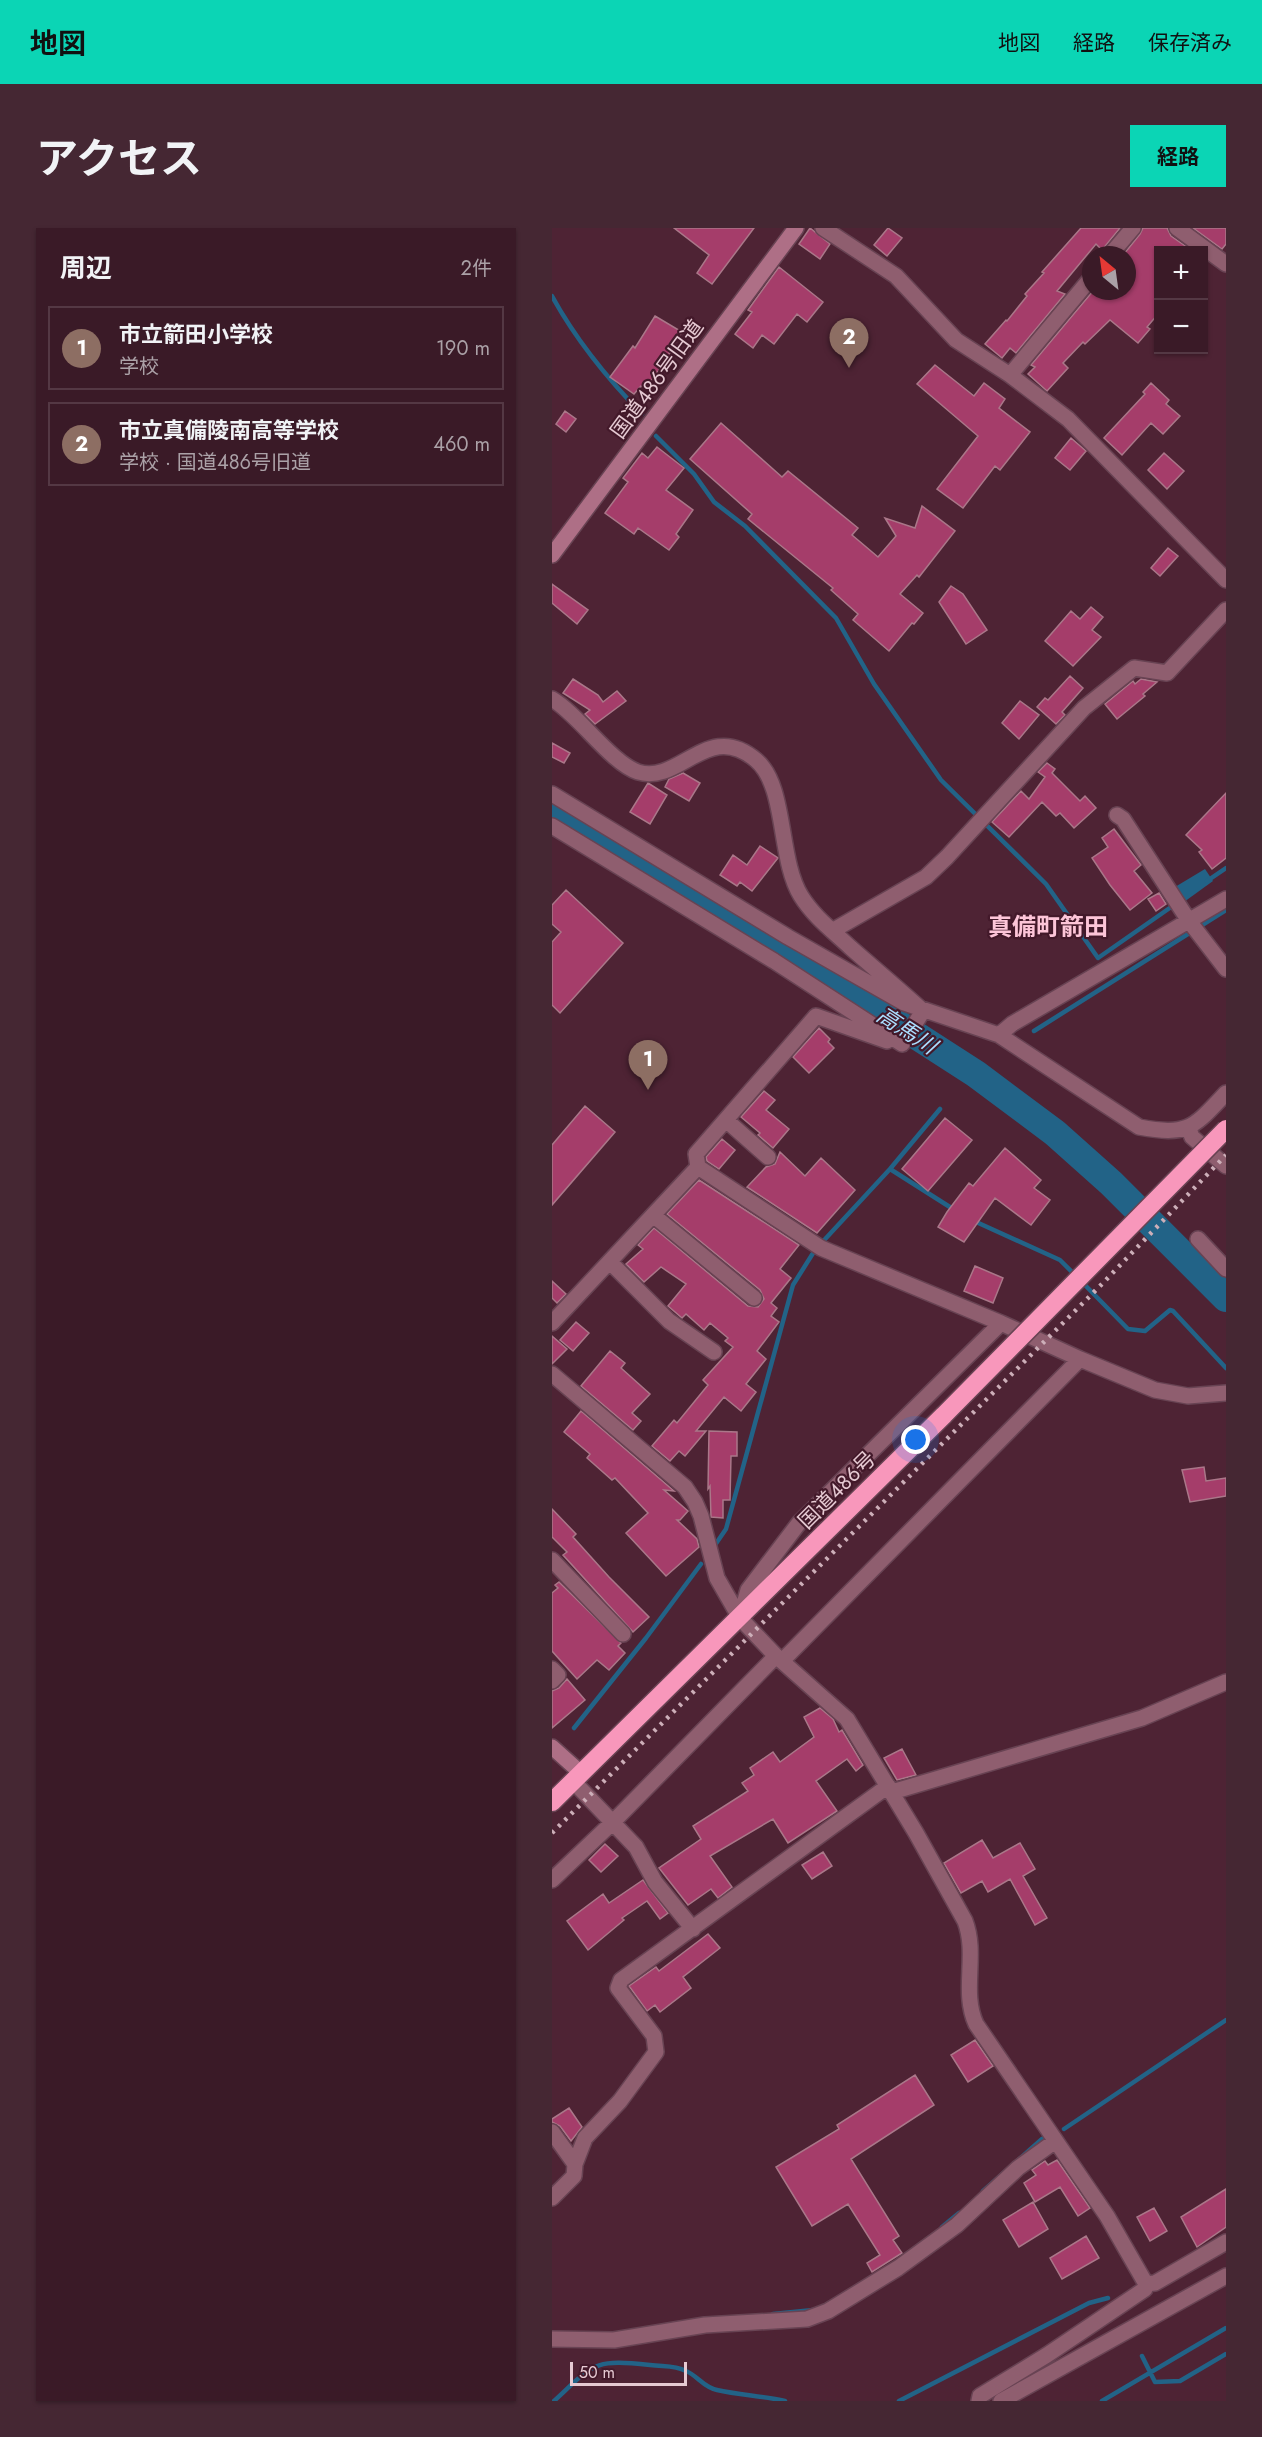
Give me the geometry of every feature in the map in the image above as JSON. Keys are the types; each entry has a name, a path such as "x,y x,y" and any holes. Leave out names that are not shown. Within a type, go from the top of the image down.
{"highway":[{"name":"国道486号","path":"552,1802 944,1415 1226,1129"}],"street":[{"path":"823,228 897,276 956,340 1010,375 1068,419 1226,580"},
{"path":"1118,246 1133,228"},
{"path":"1177,228 1226,264"},
{"name":"国道486号旧道","path":"552,555 794,229"},
{"path":"1010,375 1082,289"},
{"path":"832,931 926,877 1084,708 1134,668 1167,673 1226,610"},
{"path":"552,699 620,761 640,773 652,774 668,769 713,747 728,746 745,752 758,762 769,776 775,795 783,847 800,894 815,916 921,1015"},
{"path":"552,794 921,1015 999,1035 1139,1127 1164,1132 1189,1129 1226,1093"},
{"path":"1117,815 1123,819 1177,903 1226,969"},
{"path":"552,826 904,1041"},
{"path":"999,1035 1022,1018 1194,926 1226,899"},
{"path":"904,1041 921,1015"},
{"path":"904,1041 891,1042 816,1016 696,1154 698,1167 818,1245 1080,1359 1155,1390 1188,1396 1226,1393"},
{"path":"726,1120 768,1157"},
{"path":"1189,1129 1192,1137 1226,1166"},
{"path":"552,1323 698,1167"},
{"path":"653,1215 754,1298"},
{"path":"1198,1239 1226,1269"},
{"path":"610,1262 669,1321 714,1352"},
{"path":"740,1618 748,1590 799,1523 1001,1323"},
{"path":"552,1880 779,1659 1080,1359"},
{"path":"552,1374 685,1487 701,1516 717,1578 740,1618 779,1659 847,1719 890,1789 969,1930 972,1960 969,2005 976,2024 1054,2142 1107,2216 1146,2284 1145,2289 980,2396 979,2401"},
{"path":"552,1560 622,1634"},
{"path":"552,1669 558,1675 552,1681"},
{"path":"552,2198 574,2176 575,2164 585,2138 620,2101 656,2052 654,2036 620,1992 619,1984 626,1976 693,1929 762,1876 890,1789 1142,1718 1226,1682"},
{"path":"552,1747 636,1847 655,1882 693,1929"},
{"path":"552,2132 575,2164"},
{"path":"552,2339 614,2340 705,2325 807,2319 828,2311 898,2268 957,2225 1018,2168 1054,2142"},
{"path":"1146,2284 1155,2283 1226,2242"},
{"path":"1001,2401 1226,2276"}],"water":[{"path":"1205,869 1213,881 1184,902 1175,887"}],"building":[{"path":"674,228 754,228 712,284 697,273 709,255"},
{"path":"810,228 830,244 820,259 799,244"},
{"path":"888,228 902,238 887,256 874,245"},
{"path":"1081,228 1120,228 1105,246 1096,244 1082,246 1082,261 1057,291 1065,294 1016,353 1010,348 1002,358 985,344 1027,296 1025,294 1044,273 1042,272"},
{"path":"1143,228 1167,228 1171,236 1185,246 1154,246 1154,319 1147,327 1150,329 1138,343 1110,320 1085,344 1083,342 1063,363 1068,368 1047,391 1028,374 1035,367 1031,365 1085,300 1136,300 1136,246 1130,246"},
{"path":"1193,228 1226,228 1226,244 1222,249"},
{"path":"779,267 823,302 807,322 797,314 774,344 762,335 753,348 735,334 752,312 748,310"},
{"path":"655,316 682,332 669,353 671,354 645,389 641,386 634,394 610,377 633,346 635,348"},
{"path":"935,365 974,396 984,383 1005,399 999,408 1030,432 1000,470 995,466 963,508 937,489 978,436 917,384"},
{"path":"1151,383 1169,400 1166,404 1180,416 1163,434 1151,423 1122,455 1104,438 1145,394 1143,392"},
{"path":"565,411 576,419 566,432 556,424"},
{"path":"721,423 782,477 788,471 858,528 852,535 878,557 896,536 885,518 915,528 922,506 955,531 919,577 917,575 900,594 923,613 889,651 853,620 858,614 831,590 833,588 748,519 752,514 690,459"},
{"path":"1071,438 1086,451 1070,470 1055,458"},
{"path":"657,447 684,468 666,490 693,510 676,534 679,537 669,550 638,528 634,534 605,513 628,482 623,478 642,453 648,458"},
{"path":"1164,453 1184,471 1167,489 1148,470"},
{"path":"1168,548 1178,556 1160,576 1151,568"},
{"path":"552,584 588,610 577,624 552,603"},
{"path":"951,586 963,594 987,630 966,644 939,602"},
{"path":"1091,607 1103,617 1092,630 1101,637 1073,666 1045,641 1071,611 1080,619"},
{"path":"1070,676 1083,688 1062,712 1065,715 1056,724 1037,707 1045,698 1048,700"},
{"path":"573,679 598,695 603,702 617,691 626,701 595,724 585,714 590,710 563,693"},
{"path":"1141,679 1157,682 1143,694 1145,696 1117,719 1105,704 1133,681 1135,684"},
{"path":"1020,701 1039,715 1019,739 1002,723"},
{"path":"552,743 570,753 564,763 552,757"},
{"path":"1047,763 1055,769 1052,773 1080,801 1085,796 1096,808 1074,828 1060,813 1056,816 1042,802 1009,837 992,822 1021,791 1029,799 1045,777 1038,772"},
{"path":"683,773 700,783 689,801 665,787 669,779"},
{"path":"648,783 667,795 650,824 630,812"},
{"path":"1226,793 1226,858 1212,869 1199,852 1202,850 1186,835"},
{"path":"1114,829 1141,865 1134,871 1152,893 1130,910 1092,858 1108,847 1102,838"},
{"path":"760,846 778,858 752,891 740,882 737,886 720,875 733,855 747,865"},
{"path":"566,890 623,943 560,1013 552,1005 552,942 561,932 552,924 552,905"},
{"path":"1159,893 1166,904 1156,911 1148,899"},
{"path":"819,1028 830,1039 828,1042 834,1048 809,1073 793,1057"},
{"path":"764,1091 775,1100 766,1110 789,1129 773,1148 741,1117"},
{"path":"585,1106 615,1132 552,1205 552,1145"},
{"path":"945,1118 972,1140 928,1191 902,1169"},
{"path":"722,1139 735,1150 719,1169 707,1161 706,1157"},
{"path":"1005,1148 1041,1180 1034,1188 1050,1200 1031,1225 995,1198 964,1242 938,1227 969,1183 973,1186"},
{"path":"780,1152 805,1176 821,1158 855,1190 817,1233 747,1187 766,1167 775,1164"},
{"path":"699,1180 799,1245 780,1269 791,1278 771,1303 777,1308 771,1316 779,1322 757,1351 766,1359 746,1384 756,1392 741,1411 724,1397 696,1431 706,1431 685,1456 679,1451 670,1461 652,1446 674,1420 677,1423 708,1385 703,1380 733,1347 725,1341 728,1338 710,1323 704,1330 686,1314 682,1318 668,1306 686,1284 661,1267 644,1282 626,1264 643,1249 638,1245 654,1228 748,1306 758,1307 764,1299 760,1290 667,1214"},
{"path":"975,1266 1003,1278 993,1303 964,1291"},
{"path":"552,1281 566,1294 557,1303 552,1298"},
{"path":"576,1322 589,1333 573,1351 560,1340"},
{"path":"552,1336 567,1349 552,1364"},
{"path":"610,1351 625,1363 621,1368 650,1394 632,1413 641,1421 633,1430 581,1386"},
{"path":"581,1411 674,1491 664,1490 688,1511 680,1520 677,1520 697,1539 699,1547 666,1576 626,1533 648,1513 615,1478 612,1480 587,1458 590,1454 564,1432"},
{"path":"709,1431 737,1432 737,1456 731,1456 730,1500 723,1500 723,1518 711,1517 710,1486 708,1489"},
{"path":"1204,1467 1206,1481 1226,1478 1226,1496 1190,1502 1182,1470"},
{"path":"552,1509 576,1534 573,1537 649,1617 633,1632 563,1555 567,1552 552,1537"},
{"path":"559,1582 621,1643 618,1646 625,1653 609,1670 597,1660 577,1679 552,1651 552,1593 558,1588 555,1585"},
{"path":"567,1679 585,1700 552,1728 552,1691 559,1688"},
{"path":"820,1708 833,1719 839,1732 842,1730 863,1765 856,1771 847,1759 816,1781 837,1811 788,1843 773,1819 710,1856 732,1887 718,1898 711,1889 688,1905 659,1868 701,1839 693,1826 748,1791 742,1783 754,1775 750,1768 773,1752 780,1762 814,1737 804,1717"},
{"path":"902,1749 916,1775 897,1780 884,1758"},
{"path":"982,1840 993,1858 1020,1843 1035,1869 1023,1876 1047,1918 1035,1925 1010,1879 988,1892 982,1881 961,1893 944,1863"},
{"path":"605,1844 618,1856 601,1872 589,1860"},
{"path":"823,1852 832,1866 812,1879 802,1865"},
{"path":"643,1880 668,1913 660,1919 647,1901 622,1918 624,1920 588,1950 567,1921 603,1894 609,1903"},
{"path":"708,1934 720,1948 683,1977 691,1988 660,2012 655,2005 647,2011 629,1986 656,1967 659,1971"},
{"path":"975,2040 993,2066 968,2082 951,2055"},
{"path":"915,2075 934,2105 851,2159 899,2236 893,2240 902,2253 872,2272 867,2263 880,2255 848,2204 812,2226 776,2167 839,2129 837,2125"},
{"path":"569,2108 582,2127 571,2141 560,2126 552,2122 552,2119"},
{"path":"1057,2160 1090,2208 1078,2216 1060,2187 1035,2202 1024,2183 1036,2175 1032,2170 1045,2161 1048,2165"},
{"path":"1226,2189 1226,2227 1197,2247 1181,2217"},
{"path":"1033,2202 1048,2229 1019,2247 1003,2220"},
{"path":"1154,2208 1167,2231 1150,2241 1137,2217"},
{"path":"1086,2236 1099,2258 1062,2279 1050,2258"}],"waterway":[{"path":"552,296 571,328 593,358 642,414"},
{"path":"656,436 694,474 714,502 745,526 836,618 874,684 941,780 1046,884 1098,958 1174,905"},
{"name":"高馬川","path":"552,809 726,913 976,1074 1055,1133 1111,1183 1226,1298"},
{"path":"1207,881 1226,868"},
{"path":"1034,1031 1226,910"},
{"name":"高馬川","path":"972,1078 982,1070"},
{"path":"715,1545 726,1529 793,1285 815,1250 890,1169 940,1109"},
{"path":"890,1169 953,1209"},
{"path":"974,1221 1060,1260 1076,1276"},
{"path":"1082,1282 1128,1329 1145,1331 1170,1310 1173,1311 1226,1368"},
{"path":"574,1728 646,1638 701,1564"},
{"path":"1064,2129 1226,2020"},
{"path":"983,2191 1042,2139"},
{"path":"942,2227 959,2213"},
{"path":"899,2401 1089,2303 1108,2298"},
{"path":"773,2314 813,2310"},
{"path":"1102,2401 1226,2328"},
{"path":"1142,2356 1155,2382 1180,2381 1226,2354"},
{"path":"554,2401 587,2371 596,2366 617,2363 669,2366 690,2373 712,2389 785,2401"}],"railway":[{"path":"552,1833 1102,1284 1226,1155"}],"place":[{"name":"市立真備陵南高等学校","path":"849,368"},
{"name":"市立箭田小学校","path":"648,1090"}],"district":[{"name":"真備町箭田","path":"1048,927"}]}
